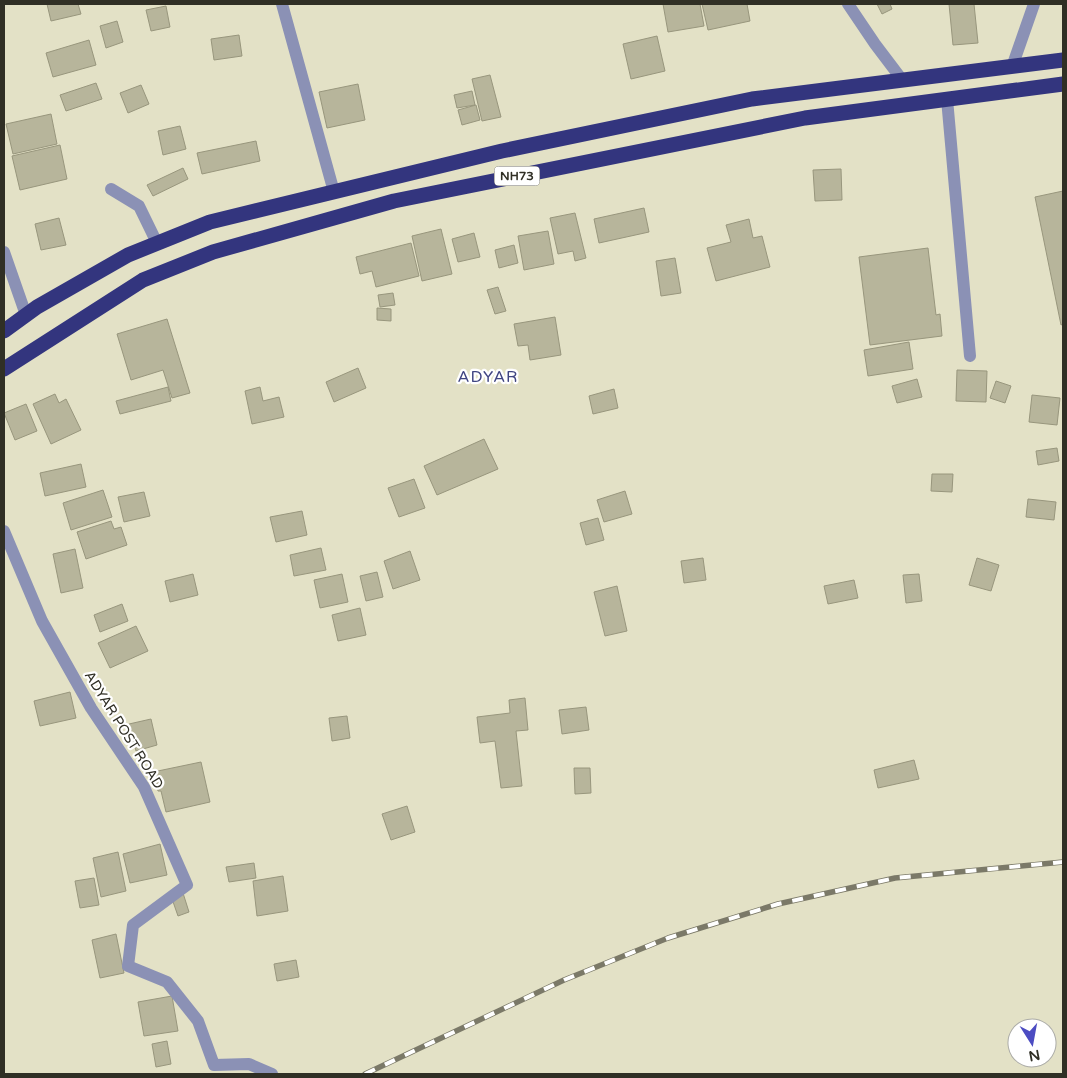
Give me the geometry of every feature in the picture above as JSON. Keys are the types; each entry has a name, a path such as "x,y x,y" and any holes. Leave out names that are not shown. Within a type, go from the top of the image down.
{"highway":[{"name":"NH73","path":"4,331 38,307 128,255 210,222 502,151 752,99 1063,60"},
{"name":"NH73","path":"4,369 143,280 213,252 394,201 805,118 1063,84"}],"street":[{"path":"282,4 334,192"},
{"path":"848,4 903,81"},
{"path":"1012,67 1034,4"},
{"path":"946,99 970,356"},
{"path":"111,188 139,206 157,243"},
{"path":"4,252 26,315"},
{"name":"ADYAR POST ROAD","path":"4,531 42,621 91,708 144,787 187,885 133,925 128,966 167,982 198,1022 214,1065 249,1064 272,1074"}],"building":[{"path":"47,4 78,4 81,14 51,21"},
{"path":"663,4 700,4 704,26 668,32"},
{"path":"702,4 747,4 750,21 708,30"},
{"path":"877,4 890,4 892,9 882,14"},
{"path":"949,4 974,4 978,43 953,45"},
{"path":"166,6 170,27 151,31 146,10"},
{"path":"117,21 123,42 106,48 100,26"},
{"path":"239,35 242,56 214,60 211,39"},
{"path":"657,36 665,71 631,79 623,44"},
{"path":"89,40 96,65 53,77 46,53"},
{"path":"490,75 501,117 482,121 472,79"},
{"path":"96,83 102,99 66,111 60,95"},
{"path":"358,84 365,120 327,128 319,92"},
{"path":"141,85 149,104 128,113 120,93"},
{"path":"472,91 475,105 457,108 454,95"},
{"path":"476,105 480,120 462,125 458,110"},
{"path":"51,114 57,144 13,154 6,124"},
{"path":"180,126 186,149 163,155 158,131"},
{"path":"256,141 260,161 202,174 197,153"},
{"path":"60,145 67,179 20,190 12,156"},
{"path":"183,168 188,179 153,196 147,185"},
{"path":"841,169 842,200 815,201 813,170"},
{"path":"1063,191 1063,324 1061,325 1035,197"},
{"path":"644,208 649,232 599,243 594,219"},
{"path":"575,213 586,258 575,261 573,251 558,254 550,218"},
{"path":"59,218 66,245 41,250 35,224"},
{"path":"749,219 753,238 762,236 770,267 716,281 707,248 731,242 726,225"},
{"path":"441,229 452,274 422,281 412,236"},
{"path":"548,231 554,264 524,270 518,236"},
{"path":"474,233 480,257 458,262 452,239"},
{"path":"411,243 419,276 376,287 372,271 360,274 356,257"},
{"path":"514,245 518,263 499,268 495,250"},
{"path":"928,248 936,315 940,314 942,336 870,345 859,257"},
{"path":"675,258 681,293 661,296 656,261"},
{"path":"498,287 506,311 495,314 487,290"},
{"path":"393,293 395,305 380,307 378,295"},
{"path":"377,308 391,309 391,321 377,320"},
{"path":"555,317 561,355 530,360 528,345 518,346 514,324"},
{"path":"167,319 190,393 172,398 163,370 131,380 117,334"},
{"path":"909,342 913,369 868,376 864,350"},
{"path":"358,368 366,388 334,402 326,382"},
{"path":"957,370 987,371 986,402 956,401"},
{"path":"917,379 922,397 897,403 892,386"},
{"path":"996,381 1011,386 1005,403 990,398"},
{"path":"168,387 171,401 120,414 116,401"},
{"path":"260,387 263,401 279,397 284,417 252,424 245,391"},
{"path":"614,389 618,408 593,414 589,396"},
{"path":"55,394 59,403 66,399 81,430 51,444 33,404"},
{"path":"1032,395 1060,398 1057,425 1029,422"},
{"path":"26,404 37,431 15,440 4,413"},
{"path":"484,439 498,469 437,495 424,466"},
{"path":"1057,448 1059,461 1038,465 1036,451"},
{"path":"81,464 86,487 45,496 40,473"},
{"path":"932,474 953,474 952,492 931,491"},
{"path":"414,479 425,508 399,517 388,488"},
{"path":"103,490 112,517 71,530 63,503"},
{"path":"625,491 632,514 604,522 597,500"},
{"path":"144,492 150,516 124,522 118,497"},
{"path":"1028,499 1056,502 1054,520 1026,517"},
{"path":"302,511 307,535 276,542 270,517"},
{"path":"598,518 604,540 586,545 580,523"},
{"path":"111,521 114,529 121,527 127,545 86,559 77,532"},
{"path":"321,548 326,570 294,576 290,555"},
{"path":"75,549 83,588 61,593 53,554"},
{"path":"410,551 420,580 393,589 384,561"},
{"path":"703,558 706,580 684,583 681,561"},
{"path":"977,558 999,565 991,591 969,585"},
{"path":"377,572 383,597 366,601 360,576"},
{"path":"193,574 198,595 170,602 165,581"},
{"path":"342,574 348,602 320,608 314,580"},
{"path":"919,574 922,601 906,603 903,575"},
{"path":"854,580 858,598 828,604 824,586"},
{"path":"617,586 627,631 605,636 594,592"},
{"path":"122,604 128,621 100,632 94,615"},
{"path":"360,608 366,635 338,641 332,615"},
{"path":"136,626 148,651 110,668 98,643"},
{"path":"70,692 76,718 40,726 34,701"},
{"path":"525,698 528,730 516,731 522,786 501,788 495,741 480,743 477,717 510,713 509,700"},
{"path":"586,707 589,730 562,734 559,710"},
{"path":"347,716 350,738 332,741 329,718"},
{"path":"151,719 157,745 136,751 129,724"},
{"path":"914,760 919,779 878,788 874,770"},
{"path":"201,762 210,802 166,812 161,791 158,791 153,772"},
{"path":"574,768 590,768 591,793 575,794"},
{"path":"407,806 415,832 391,840 382,814"},
{"path":"160,844 167,875 130,883 123,854"},
{"path":"118,852 126,891 101,897 93,858"},
{"path":"254,863 256,878 229,882 226,867"},
{"path":"283,876 288,911 257,916 253,881"},
{"path":"94,878 99,905 80,908 75,881"},
{"path":"183,893 189,912 178,916 171,896"},
{"path":"116,934 124,973 100,978 92,940"},
{"path":"296,960 299,977 277,981 274,964"},
{"path":"172,996 178,1031 144,1036 138,1002"},
{"path":"167,1041 171,1064 156,1067 152,1044"}],"railway":[{"path":"365,1074 564,980 668,938 778,904 895,878 1063,862"}],"district":[{"name":"ADYAR","path":"488,377"}]}
